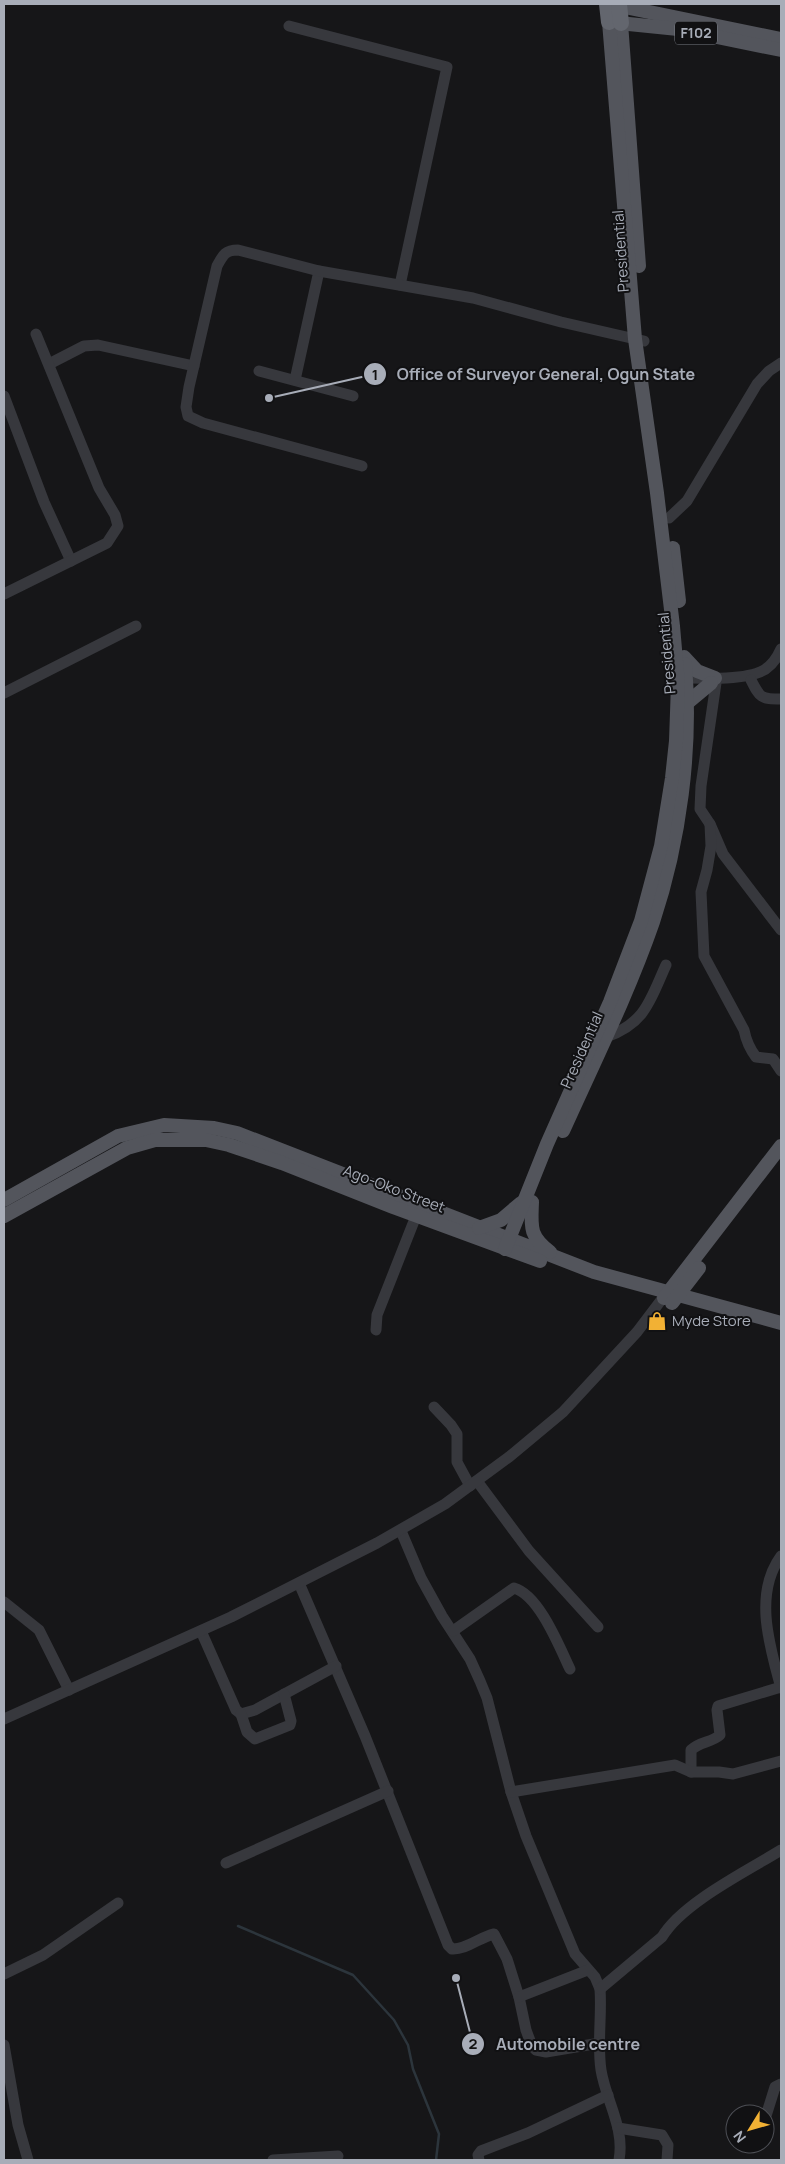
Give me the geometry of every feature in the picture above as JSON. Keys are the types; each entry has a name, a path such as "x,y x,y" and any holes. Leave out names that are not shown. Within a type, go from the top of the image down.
{"highway":[{"name":"F102","path":"615,5 615,22"}],"main road":[{"name":"F102","path":"615,5 781,39"},
{"name":"F102","path":"615,22 678,29 781,50"},
{"path":"559,1258 540,1244 534,1236 530,1226 528,1200 547,1144 610,1002 641,921 652,884 672,778 682,681 657,493 640,340 615,22"},
{"name":"Presidential","path":"512,1246 528,1200 606,1037 653,921 665,881 673,844 684,774 687,704 682,681 684,656 669,518 640,340"},
{"path":"684,656 697,671 714,681 687,704"},
{"path":"4,1200 118,1136 164,1124 237,1133 480,1228 512,1246 559,1258 594,1272 670,1297 781,1323"},
{"name":"Ago-Oko Street","path":"4,1216 127,1148 155,1140 206,1140 252,1152 416,1216 512,1246 592,1280 670,1297 781,1331"},
{"path":"670,1297 781,1146"},
{"path":"670,1297 781,1159"},
{"path":"480,1228 501,1220 528,1200"}],"street":[{"path":"290,26 447,67 400,285"},
{"path":"362,466 203,423 188,416 186,408 194,366 217,266 223,254 228,250 238,250 319,271 474,298 561,322 640,340"},
{"path":"295,380 319,271"},
{"path":"4,594 108,543 118,526 115,515 99,488 36,334"},
{"path":"49,364 84,346 98,345 194,366"},
{"path":"669,518 687,501 757,384 781,362"},
{"path":"259,371 353,396"},
{"path":"4,396 44,502 71,561"},
{"path":"4,693 136,626"},
{"path":"714,681 761,672 777,657 781,648"},
{"path":"682,681 751,680 766,677 781,664"},
{"path":"751,680 759,696 765,699 781,699"},
{"path":"714,681 700,809 710,824 723,854 781,930"},
{"path":"710,824 711,846 707,870 700,892 704,956 744,1030 747,1043 753,1053 756,1057 773,1059 781,1071"},
{"path":"606,1037 628,1028 642,1015 666,965"},
{"path":"376,1330 377,1315 416,1216"},
{"path":"4,1719 201,1631 401,1531 445,1504 563,1412 670,1297"},
{"path":"434,1407 451,1424 457,1434 457,1462 473,1484 530,1552 598,1627"},
{"path":"401,1531 421,1578 442,1616 470,1659 487,1698 510,1792 526,1836 575,1954 595,1978 600,1989 601,2071 618,2128 621,2151 620,2160"},
{"path":"691,1772 691,1750 700,1743 717,1738 720,1735 718,1706 781,1687 768,1633 765,1600 771,1574 781,1556"},
{"path":"299,1582 388,1791 448,1945 452,1949 458,1950 483,1936 494,1934 507,1959 519,1997 526,2030 532,2046 536,2050 546,2052 600,2043"},
{"path":"453,1631 514,1588 522,1590 534,1603 570,1668"},
{"path":"4,1602 38,1630 69,1690"},
{"path":"201,1631 236,1710 241,1714 247,1732 255,1739 290,1725 291,1721 284,1694"},
{"path":"241,1714 255,1710 336,1666"},
{"path":"510,1792 675,1765 691,1772 733,1774 781,1760"},
{"path":"226,1863 388,1791"},
{"path":"600,1989 662,1936 669,1925 679,1916 724,1885 781,1850"},
{"path":"4,1974 42,1955 118,1903"},
{"path":"519,1997 588,1970"},
{"path":"4,2045 18,2125 28,2160"},
{"path":"770,2104 775,2087 781,2084"},
{"path":"479,2160 478,2155 481,2151 528,2133 608,2095"},
{"path":"618,2128 662,2135 668,2144 667,2160"},
{"path":"273,2160 338,2156"}],"waterway":[{"path":"238,1926 353,1975 394,2020 408,2045 413,2069 439,2134 436,2160"}],"place":[{"name":"Office of Surveyor General, Ogun State","path":"269,398"},
{"name":"Myde Store","path":"657,1321"},
{"name":"Automobile centre","path":"456,1978"}]}
